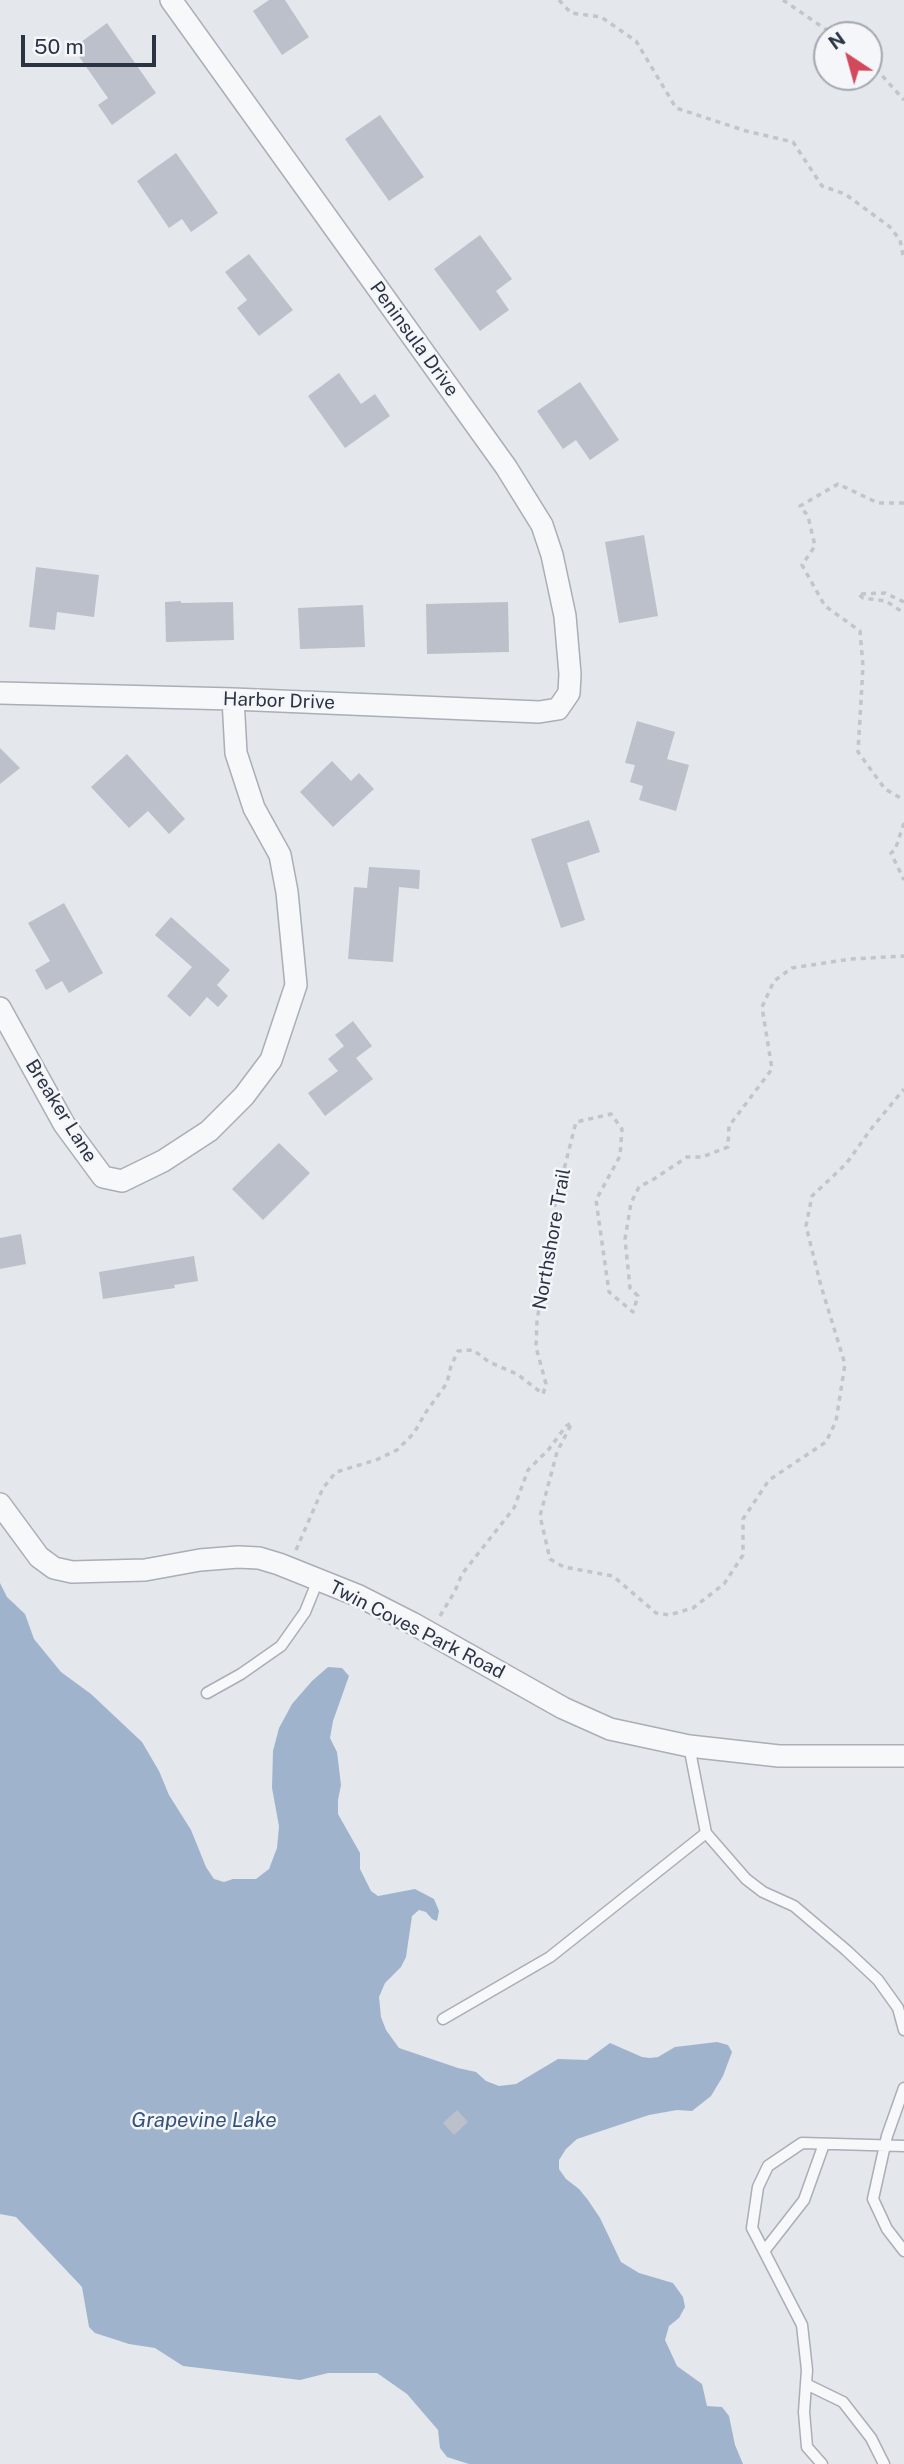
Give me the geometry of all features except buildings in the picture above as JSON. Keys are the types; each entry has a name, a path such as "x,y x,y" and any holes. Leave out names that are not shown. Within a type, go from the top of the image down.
{"street":[{"name":"Peninsula Drive","path":"171,0 506,467 542,525 552,555 565,615 569,693 558,709"},
{"name":"Harbor Drive","path":"0,694 233,699 539,712 558,709"},
{"name":"Breaker Lane","path":"0,1008 64,1124 103,1177 122,1181 163,1161 209,1130 244,1096 271,1059 296,985 287,892 279,855 254,808 236,753 233,699"},
{"name":"Twin Coves Park Road","path":"0,1504 39,1557 54,1568 72,1572 145,1570 200,1560 259,1558 359,1596 564,1708 610,1729 689,1746 779,1756 904,1756"}],"lane":[{"path":"207,1692 241,1674 281,1646 305,1612 318,1580"},
{"path":"689,1746 706,1833 746,1879 763,1892 794,1906 878,1980 898,2008 904,2029"},
{"path":"443,2019 550,1957 706,1833"},
{"path":"904,2088 886,2141 873,2199 887,2229 904,2251"},
{"path":"822,2464 807,2447 803,2412 807,2370 802,2325 752,2228 758,2187 768,2166 802,2143 886,2141 904,2146"},
{"path":"765,2250 804,2200 824,2144"},
{"path":"806,2384 843,2402 871,2438 884,2464"}],"path":[{"path":"559,0 571,13 601,17 636,41 676,108 746,131 793,142 822,186 845,194 890,227 900,240 904,260"},
{"path":"783,0 814,21"},
{"path":"883,77 904,100"},
{"path":"904,503 878,503 838,484 800,506 808,516 815,546 802,565 825,607 860,631 863,666 858,752 885,789 904,800"},
{"path":"904,602 885,593 858,594 863,598 887,601 904,613"},
{"path":"904,823 895,850 891,853 904,880"},
{"name":"Northshore Trail","path":"289,1568 323,1488 336,1472 397,1450 414,1433 447,1383 458,1351 473,1350 489,1362 517,1374 543,1394 546,1384 536,1347 537,1321 554,1209 576,1122 611,1114 622,1129 620,1156 596,1200 609,1292 632,1312 638,1296 630,1288 625,1239 631,1203 639,1187 687,1157 702,1157 728,1147 729,1126 772,1069 762,1007 774,981 792,968 851,959 904,956"},
{"path":"429,1632 455,1591 462,1573 514,1508 528,1470 566,1426 572,1423 557,1451 540,1516 550,1559 564,1567 613,1576 656,1613 669,1615 693,1608 724,1584 743,1555 743,1518 769,1480 826,1441 836,1421 845,1364 806,1226 812,1196 846,1164 904,1089"}],"water":[{"name":"Grapevine Lake","path":"0,1583 7,1597 25,1614 34,1639 61,1672 91,1694 142,1742 169,1795 191,1830 206,1867 214,1879 224,1882 233,1879 256,1879 269,1869 277,1848 279,1826 272,1788 273,1751 279,1728 292,1704 328,1667 342,1668 349,1676 333,1721 330,1738 337,1752 341,1785 338,1814 360,1853 360,1869 371,1891 378,1896 415,1889 434,1899 439,1911 437,1921 419,1910 412,1916 406,1957 401,1967 385,1983 379,1997 381,2017 386,2030 399,2048 476,2072 486,2081 499,2086 516,2084 558,2059 587,2060 610,2043 650,2058 658,2057 675,2047 717,2042 728,2045 732,2052 723,2076 711,2096 692,2111 677,2110 649,2115 577,2139 559,2160 559,2169 566,2179 579,2189 600,2218 621,2262 639,2273 673,2283 683,2297 685,2307 679,2318 669,2326 665,2340 677,2366 702,2384 707,2406 722,2407 729,2416 735,2445 743,2464 469,2464 447,2457 440,2448 438,2430 407,2394 377,2373 328,2373 300,2380 183,2366 155,2348 129,2344 95,2333 89,2327 82,2287 16,2217 0,2214"}]}
